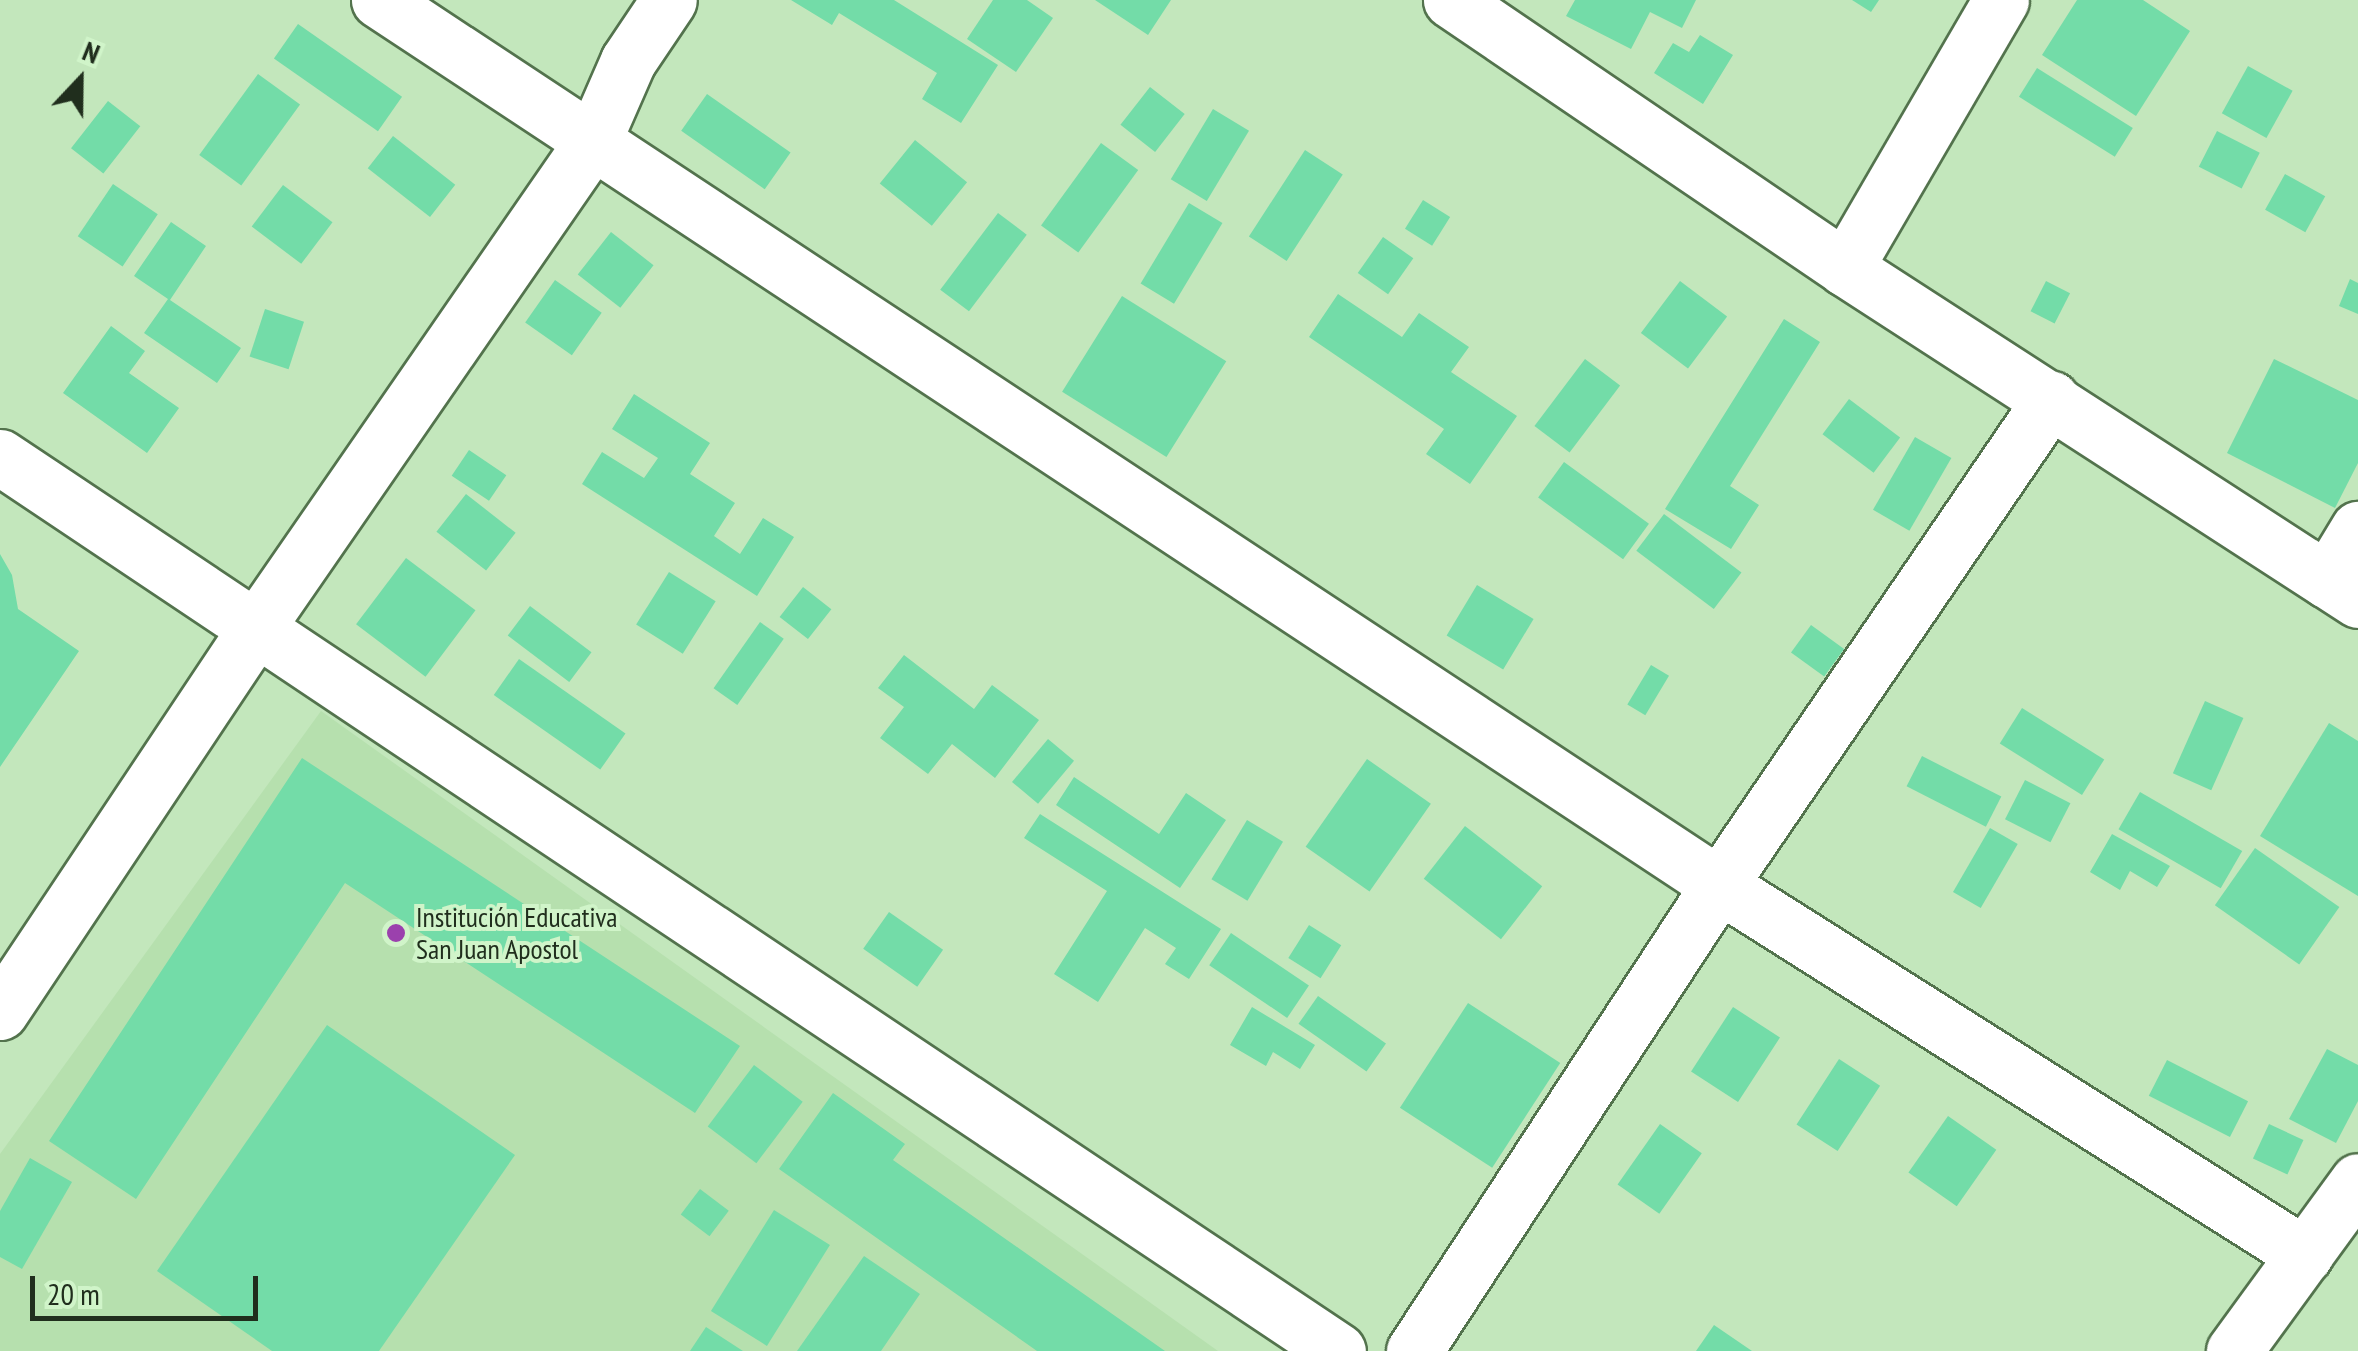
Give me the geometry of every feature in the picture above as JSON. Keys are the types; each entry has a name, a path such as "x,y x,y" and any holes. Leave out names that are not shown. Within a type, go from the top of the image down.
{"street":[{"path":"380,0 1718,886 2305,1254"},
{"path":"0,1012 256,628 594,139 628,61 669,0"},
{"path":"1452,0 1846,268 2342,590 2358,529"},
{"path":"1846,268 2001,0"},
{"path":"1414,1351 1718,886 2051,398"},
{"path":"0,457 1338,1351"},
{"path":"2234,1351 2358,1181"}],"shaded area":[{"name":"Institución Educativa San Juan Apostol","path":"321,711 1218,1351 0,1351 0,1154"}],"building":[{"path":"791,0 894,0 998,65 961,123 922,99 937,73 839,13 832,25"},
{"path":"993,0 1027,0 1053,18 1016,72 967,39"},
{"path":"1095,0 1171,0 1148,35"},
{"path":"1575,0 1696,0 1682,28 1650,12 1631,49 1566,16"},
{"path":"1852,0 1879,0 1871,12"},
{"path":"2077,0 2143,0 2190,31 2136,116 2042,55"},
{"path":"298,24 402,97 378,131 274,58"},
{"path":"1700,35 1733,55 1703,104 1654,73 1673,43 1689,52"},
{"path":"2248,66 2293,91 2266,138 2222,113"},
{"path":"2037,68 2133,128 2115,157 2019,97"},
{"path":"258,74 300,105 241,185 199,155"},
{"path":"1150,87 1185,114 1155,152 1120,125"},
{"path":"707,94 791,153 765,189 681,131"},
{"path":"108,101 140,126 103,174 71,148"},
{"path":"1213,109 1249,131 1207,201 1171,179"},
{"path":"2217,131 2260,153 2242,188 2199,167"},
{"path":"393,136 455,185 430,217 368,168"},
{"path":"915,140 967,182 932,226 880,184"},
{"path":"1101,143 1138,170 1078,253 1041,226"},
{"path":"1305,150 1343,175 1287,261 1249,236"},
{"path":"2285,174 2325,196 2305,232 2265,210"},
{"path":"113,184 158,214 123,266 78,236"},
{"path":"283,185 333,222 301,264 252,227"},
{"path":"1423,200 1450,217 1432,246 1405,229"},
{"path":"1189,203 1222,223 1174,304 1141,284"},
{"path":"998,213 1027,235 969,311 940,290"},
{"path":"171,222 206,246 170,300 241,348 217,383 144,333 168,299 134,276"},
{"path":"611,232 654,265 620,308 578,275"},
{"path":"1383,237 1413,258 1388,294 1358,273"},
{"path":"2350,279 2358,283 2358,314 2339,306"},
{"path":"555,280 602,313 572,355 525,323"},
{"path":"1680,281 1727,317 1688,368 1641,333"},
{"path":"2046,281 2070,293 2055,324 2031,311"},
{"path":"1338,294 1402,337 1419,313 1469,347 1451,372 1517,416 1470,484 1426,454 1444,429 1309,337"},
{"path":"1122,296 1226,361 1166,457 1062,392"},
{"path":"265,309 304,322 289,369 250,357"},
{"path":"1784,319 1820,342 1730,486 1759,505 1731,549 1665,509"},
{"path":"111,326 145,351 129,373 179,408 147,453 63,393"},
{"path":"1585,359 1620,385 1570,453 1534,426"},
{"path":"2274,359 2358,400 2358,463 2335,508 2227,453"},
{"path":"634,394 710,443 690,474 735,503 714,536 740,554 763,518 794,537 757,596 582,484 602,452 644,478 658,458 612,429"},
{"path":"1849,399 1900,438 1874,473 1823,434"},
{"path":"1915,437 1951,458 1909,531 1873,510"},
{"path":"469,450 506,475 489,501 452,476"},
{"path":"1564,462 1649,524 1623,559 1538,498"},
{"path":"466,494 516,533 486,571 436,532"},
{"path":"1664,514 1741,572 1714,609 1636,551"},
{"path":"0,554 12,575 18,609 79,651 0,767"},
{"path":"406,558 475,610 426,677 356,624"},
{"path":"669,572 716,601 683,654 636,625"},
{"path":"1477,585 1534,619 1503,670 1447,636"},
{"path":"803,587 831,609 808,639 780,617"},
{"path":"530,606 591,652 569,682 508,636"},
{"path":"760,622 784,639 737,705 714,688"},
{"path":"1811,625 1844,649 1824,677 1791,653"},
{"path":"904,655 974,709 992,685 1039,720 995,778 952,744 928,774 880,738 904,707 878,688"},
{"path":"519,659 625,734 600,770 494,695"},
{"path":"1651,665 1669,676 1645,715 1627,704"},
{"path":"2205,701 2243,718 2211,790 2173,773"},
{"path":"2022,708 2104,759 2082,795 2000,744"},
{"path":"2329,723 2358,741 2358,896 2260,836"},
{"path":"1048,739 1074,761 1038,804 1012,782"},
{"path":"1922,756 2001,796 1986,827 1907,786"},
{"path":"302,758 740,1046 695,1113 345,883 136,1199 49,1141"},
{"path":"1367,759 1431,804 1370,891 1306,847"},
{"path":"1074,777 1159,834 1186,793 1226,820 1180,888 1056,805"},
{"path":"2025,780 2070,803 2050,842 2005,819"},
{"path":"2140,792 2242,851 2221,888 2118,829"},
{"path":"1040,814 1221,929 1189,979 1165,964 1176,948 1145,928 1098,1002 1054,974 1107,891 1024,838"},
{"path":"1247,820 1283,842 1247,901 1211,879"},
{"path":"1465,826 1542,886 1501,939 1424,879"},
{"path":"1990,828 2018,844 1981,908 1953,892"},
{"path":"2112,834 2170,866 2157,887 2130,871 2120,890 2090,872"},
{"path":"2255,848 2339,907 2299,964 2215,905"},
{"path":"889,912 943,950 917,987 863,949"},
{"path":"1309,925 1341,945 1321,978 1288,958"},
{"path":"1231,933 1309,986 1287,1018 1209,965"},
{"path":"1318,996 1386,1044 1366,1071 1298,1024"},
{"path":"1468,1003 1560,1063 1492,1168 1400,1108"},
{"path":"1252,1007 1315,1045 1300,1069 1273,1052 1266,1066 1230,1045"},
{"path":"1733,1007 1780,1037 1738,1102 1691,1072"},
{"path":"327,1025 515,1155 379,1351 272,1351 157,1271"},
{"path":"2327,1049 2358,1065 2358,1101 2336,1143 2289,1119"},
{"path":"1839,1059 1880,1086 1838,1151 1797,1124"},
{"path":"2167,1060 2248,1101 2230,1137 2149,1096"},
{"path":"754,1065 803,1102 756,1163 708,1126"},
{"path":"833,1093 905,1144 893,1160 1165,1351 1037,1351 779,1169"},
{"path":"1948,1116 1996,1150 1957,1206 1908,1173"},
{"path":"1660,1124 1702,1153 1659,1214 1618,1185"},
{"path":"2269,1124 2303,1140 2287,1174 2253,1158"},
{"path":"30,1158 72,1182 22,1269 0,1257 0,1211"},
{"path":"700,1189 729,1211 709,1236 681,1215"},
{"path":"774,1210 830,1245 767,1346 711,1311"},
{"path":"864,1256 920,1294 881,1351 797,1351"},
{"path":"1714,1325 1752,1351 1696,1351"},
{"path":"706,1327 743,1351 690,1351"}],"place":[{"name":"Institución Educativa San Juan Apostol","path":"396,933"}]}
